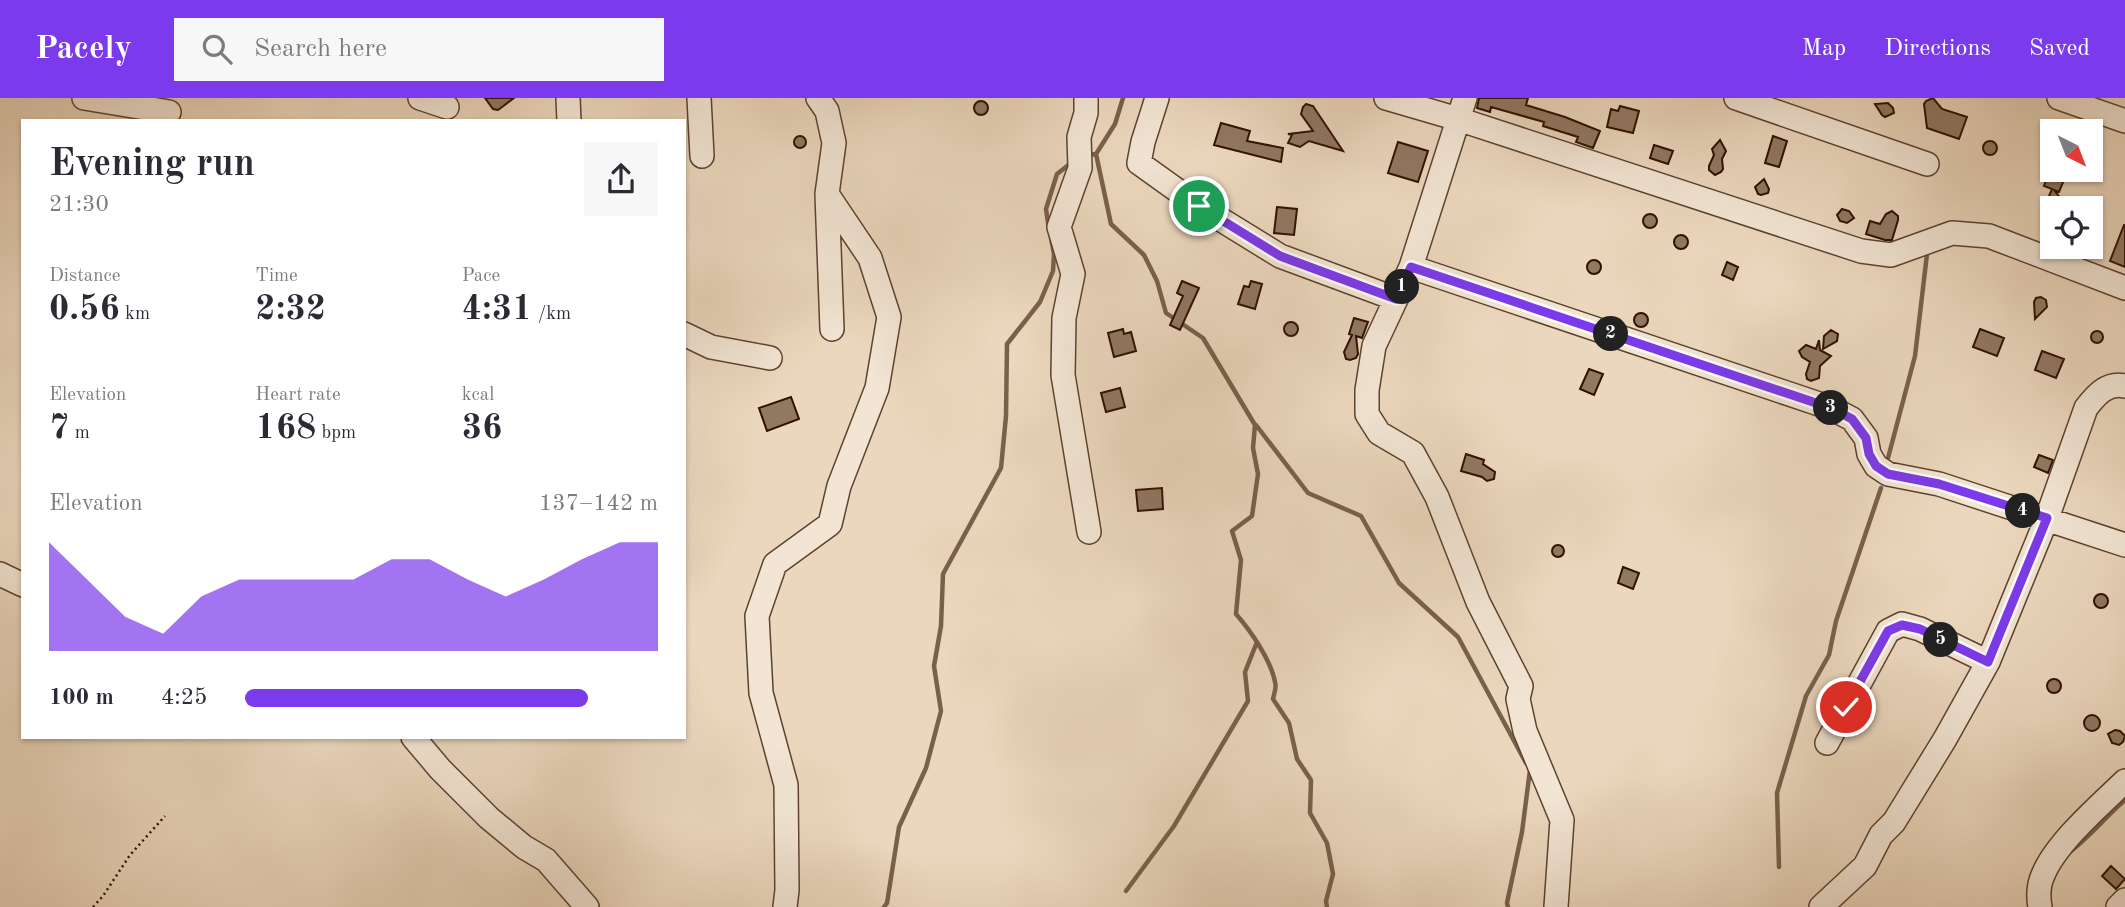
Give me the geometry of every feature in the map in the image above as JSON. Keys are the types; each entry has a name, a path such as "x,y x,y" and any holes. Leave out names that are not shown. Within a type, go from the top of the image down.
{"street":[{"path":"84,98 170,110"},
{"path":"420,98 447,108"},
{"path":"568,98 569,119"},
{"path":"699,98 702,156"},
{"path":"818,98 827,111 834,143 827,194 832,329"},
{"path":"1086,98 1086,113 1079,138 1080,168 1059,227 1073,274 1064,317 1063,374 1089,532"},
{"path":"1157,98 1139,163 1199,206 1280,256 1396,299"},
{"path":"1385,98 1461,108 1861,250 1891,256 1952,233 1989,236 2125,288"},
{"path":"1736,98 1927,164"},
{"path":"2059,98 2125,121"},
{"path":"1461,108 1411,267 1374,346 1367,390 1367,414 1379,433 1413,453 1437,497 1478,602 1521,686 1518,699 1525,731 1562,820 1556,907"},
{"path":"785,907 786,785 761,693 757,616 775,564 830,524 839,486 877,388 889,317 870,258 827,194"},
{"path":"1411,267 1831,408 1852,419 1866,438 1869,454 1876,466 1888,474 1939,484 2125,545"},
{"path":"686,335 711,347 770,358"},
{"path":"1821,907 1865,866 1881,835 1894,822 1945,739 1988,662 2047,518 2086,408 2096,395 2108,387 2125,386"},
{"path":"0,574 21,585"},
{"path":"1826,743 1888,631 1902,625 1920,629 1988,662"},
{"path":"415,739 440,769 489,818 524,847 546,860 587,907"},
{"path":"2039,907 2037,894 2043,875 2060,848 2125,781"},
{"path":"2118,907 2125,900"}],"path":[{"path":"93,907 130,855 165,816"}],"building":[{"path":"485,98 514,98 498,110 493,109"},
{"path":"1479,98 1528,98 1526,105 1600,131 1593,148 1576,142 1578,137 1543,126 1544,122 1491,107 1490,112 1477,108"},
{"path":"1933,98 1942,109 1967,117 1959,139 1927,128 1924,104"},
{"path":"981,101 986,103 986,113 981,115 976,113 974,108 976,103"},
{"path":"1888,103 1894,113 1885,117 1875,104"},
{"path":"1306,104 1313,106 1343,151 1309,141 1300,147 1288,143 1292,135 1288,134 1313,131 1301,114"},
{"path":"1620,106 1639,111 1633,133 1607,127 1611,109 1618,111"},
{"path":"1221,123 1250,131 1247,141 1283,148 1281,162 1214,145"},
{"path":"1773,136 1787,141 1779,167 1765,163"},
{"path":"795,137 805,137 805,147 795,147"},
{"path":"1720,140 1726,151 1722,159 1723,169 1715,175 1709,170 1709,166 1714,155 1712,149"},
{"path":"1990,141 1995,143 1995,153 1990,155 1985,153 1983,148 1985,143"},
{"path":"1398,142 1428,151 1418,182 1388,173"},
{"path":"1654,145 1673,151 1668,164 1650,158"},
{"path":"1764,179 1769,189 1768,193 1761,195 1755,187"},
{"path":"2046,182 2063,182 2059,192 2054,190 2059,196 2049,196 2052,189 2044,186"},
{"path":"1277,207 1297,209 1294,235 1274,233"},
{"path":"1842,209 1849,211 1854,218 1847,223 1840,221 1837,215"},
{"path":"1892,211 1898,216 1898,220 1892,240 1866,234 1870,221 1880,224 1886,214"},
{"path":"1650,214 1655,216 1655,226 1650,228 1645,226 1643,221 1645,216"},
{"path":"2125,225 2125,267 2110,261"},
{"path":"1681,235 1686,237 1686,247 1681,249 1676,247 1674,242 1676,237"},
{"path":"1594,260 1599,262 1599,272 1594,274 1589,272 1587,267 1589,262"},
{"path":"1727,262 1738,267 1733,280 1722,275"},
{"path":"1182,281 1199,288 1180,330 1170,325 1183,296 1177,293"},
{"path":"1251,281 1262,284 1255,309 1238,304 1244,286 1249,287"},
{"path":"2041,297 2046,300 2047,307 2035,319 2034,302"},
{"path":"1641,313 1646,315 1646,325 1641,327 1636,325 1634,320 1636,315"},
{"path":"1354,318 1368,322 1362,338 1356,336 1358,354 1350,360 1346,359 1344,352 1352,335 1349,334"},
{"path":"1291,322 1296,324 1296,334 1291,336 1286,334 1284,329 1286,324"},
{"path":"1123,329 1124,334 1131,332 1136,351 1114,357 1108,333"},
{"path":"1980,329 2004,338 1997,356 1973,347"},
{"path":"1831,330 1838,334 1837,341 1823,349 1824,336"},
{"path":"2092,332 2102,332 2102,342 2092,342"},
{"path":"1819,340 1820,350 1831,356 1820,366 1819,378 1811,381 1806,374 1810,362 1802,357 1799,351 1806,345 1816,349"},
{"path":"2042,351 2064,359 2056,378 2035,370"},
{"path":"1589,369 1603,374 1594,395 1580,389"},
{"path":"1120,388 1125,407 1106,412 1101,393"},
{"path":"791,397 799,419 767,431 759,408"},
{"path":"1466,454 1484,460 1483,464 1495,472 1494,479 1487,481 1461,471"},
{"path":"2039,455 2053,460 2048,473 2034,467"},
{"path":"1162,488 1163,509 1138,511 1136,490"},
{"path":"1558,545 1564,551 1558,557 1552,551"},
{"path":"1623,567 1639,573 1633,589 1618,583"},
{"path":"2098,594 2104,594 2108,601 2104,608 2098,608 2094,604 2094,598"},
{"path":"2051,679 2057,679 2061,686 2057,693 2051,693 2047,689 2047,683"},
{"path":"2092,715 2098,717 2098,729 2092,731 2086,729 2084,723 2086,717"},
{"path":"2115,730 2125,736 2119,745 2112,743 2108,734"},
{"path":"2111,866 2125,879 2116,889 2102,876"}],"waterway":[{"path":"1088,155 1096,154 1115,124 1123,98"},
{"path":"1096,154 1111,224 1144,255 1157,281 1166,313 1203,338 1255,425 1253,448 1258,474 1252,516 1232,531 1241,560 1236,614 1265,655 1276,684 1273,699 1289,723 1297,759 1311,780 1310,813 1327,843 1333,874 1327,907"},
{"path":"1049,230 1046,209 1057,174 1071,163"},
{"path":"884,907 887,903 899,827 926,768 941,711 934,666 941,626 943,574 1001,468 1006,416 1007,344 1040,302 1053,271 1051,238"},
{"path":"1888,458 1915,356 1927,254"},
{"path":"1256,425 1308,493 1361,516 1399,583 1458,637 1526,763"},
{"path":"1779,867 1777,793 1806,696 1829,655 1836,621 1881,488"},
{"path":"1126,891 1174,826 1248,701 1245,672 1257,642"},
{"path":"1508,907 1530,770"},
{"path":"2067,854 2125,800"}],"route":[{"path":"1199,206 1280,256 1396,299 1411,267 1831,408 1852,419 1866,438 1869,454 1876,466 1888,474 1939,484 2047,518 1988,662 1920,629 1902,625 1888,631 1846,707"}]}
